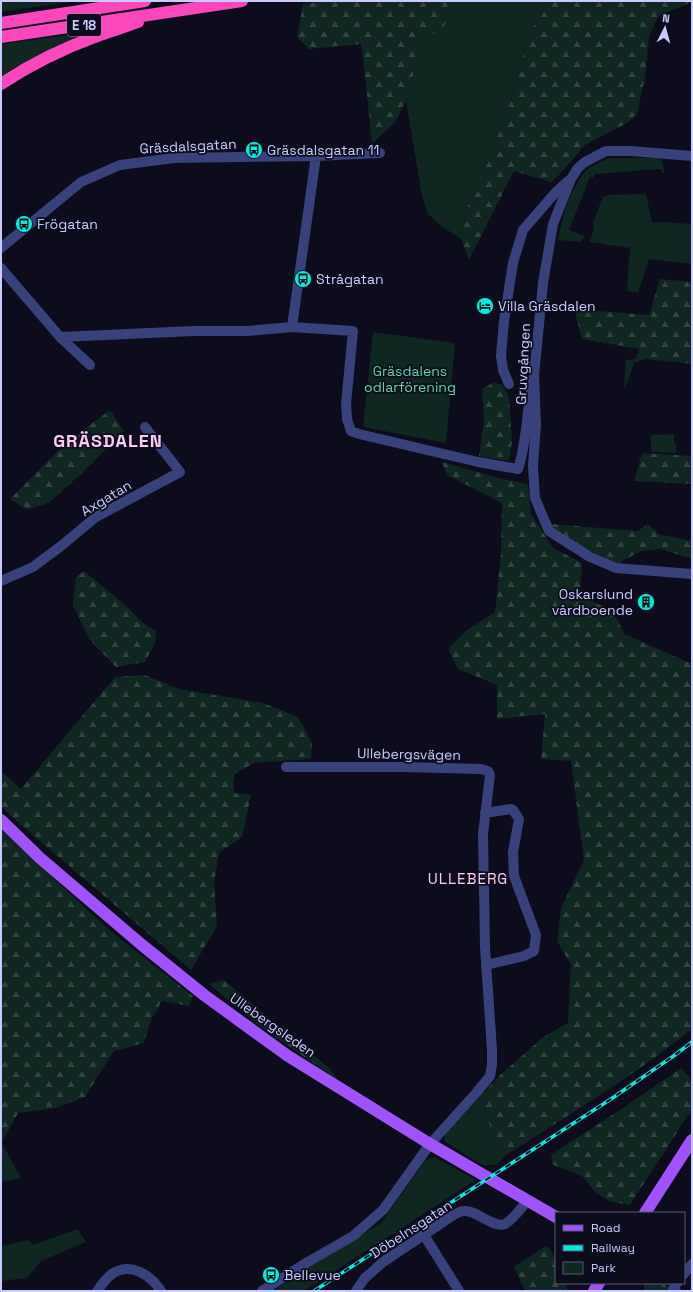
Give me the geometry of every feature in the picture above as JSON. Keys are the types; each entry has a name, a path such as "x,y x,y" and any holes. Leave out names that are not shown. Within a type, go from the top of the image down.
{"highway":[{"name":"E 18","path":"1,23 145,1"},
{"name":"E 18","path":"1,37 242,1"},
{"path":"1,84 42,60 70,47 97,36 166,13"}],"main road":[{"name":"Ullebergsleden","path":"1,820 40,858 142,945 204,995 288,1056 430,1144 555,1216"},
{"path":"646,1212 692,1140"}],"street":[{"name":"Gruvgången","path":"692,156 631,151 606,151 584,162 571,179 553,224 543,283 534,376 536,424 533,466 535,498 549,531 590,557 616,568 692,574"},
{"name":"Gräsdalsgatan","path":"1,248 81,182 120,165 174,158 316,156 380,153"},
{"path":"292,327 316,156"},
{"path":"509,384 503,370 501,356 504,321 513,263 523,230 555,193 571,179"},
{"path":"1,268 60,337 90,365"},
{"path":"60,337 194,331 247,331 292,327 353,331 346,404 347,419 352,431 359,434 478,462 518,469 523,455 530,391 534,376"},
{"name":"Axgatan","path":"1,580 33,567 96,517 180,472 145,427"},
{"name":"Ullebergsvägen","path":"262,1291 306,1263 353,1236 383,1210 430,1144 490,1076 492,1050 486,965 483,834 490,774 481,769 404,767 286,767"},
{"path":"485,813 511,809 518,819 513,852 514,876 536,935 534,951 524,956 486,965"},
{"name":"Döbelnsgatan","path":"356,1291 364,1279 383,1262 452,1216 462,1211 468,1211 496,1224 505,1224 527,1201"},
{"path":"424,1235 455,1289"},
{"path":"685,1273 692,1264"},
{"path":"97,1291 110,1275 119,1270 134,1269 142,1272 161,1291"}],"green space":[{"path":"1,1 77,1 1,12"},
{"path":"325,1 447,1 449,15 442,31 420,36 410,93 395,122 372,144 361,44 309,49 297,37 303,4"},
{"path":"447,1 551,1 530,32 512,97 489,160 468,205 461,239 440,225 428,214 422,196 406,101 410,93 420,36 449,15"},
{"path":"551,1 692,2 658,16 649,37 645,77 637,114 629,122 585,145 560,174 551,182 514,171 469,260 461,239 468,205 489,160 512,97 530,32"},
{"path":"84,33 14,68 1,78 1,44"},
{"path":"609,158 661,158 665,173 662,173 661,169 595,174 593,178 590,177 569,230 585,236 581,242 558,240 561,224 571,194 579,180 586,170"},
{"path":"645,194 652,223 663,222 692,224 692,264 649,259 638,293 627,291 630,248 589,242 594,228 593,222 603,197 608,195"},
{"path":"660,279 692,282 692,364 646,359 634,363 624,390 626,360 635,359 639,349 582,339 574,309 649,315"},
{"name":"Gräsdalens odlarförening","path":"373,332 455,343 446,443 363,427"},
{"path":"493,383 502,384 509,397 512,442 509,461 479,456 484,420 482,389"},
{"path":"110,410 124,431 81,474 48,503 27,510 10,499 67,442"},
{"path":"674,434 676,453 651,452 651,435"},
{"path":"642,453 692,456 692,484 634,481"},
{"path":"442,462 503,479 528,484 531,514 553,548 582,563 580,595 614,612 624,634 692,664 692,1029 625,1079 508,1154 496,1144 480,1097 500,1075 542,1038 568,1023 571,965 557,941 561,908 584,860 571,761 541,759 545,714 497,719 497,685 458,669 448,649 467,630 495,612 501,554 502,503 447,475"},
{"path":"551,524 637,531 648,524 659,534 692,540 692,559 661,549 641,551 617,564 594,556 552,530"},
{"path":"84,571 123,603 144,624 156,631 155,643 145,662 116,667 89,639 73,605 76,577"},
{"path":"145,675 179,689 263,703 298,717 312,742 311,759 254,763 234,774 234,793 251,795 242,837 219,853 214,883 217,926 191,970 14,819 1,806 1,771 21,789 115,677"},
{"path":"1,829 108,929 193,996 189,1006 162,1001 151,1020 144,1043 114,1051 85,1097 56,1108 18,1113 1,1144"},
{"path":"224,980 329,1068 338,1080 258,1025 209,984"},
{"path":"681,1068 690,1078 692,1090 692,1109 630,1205 611,1202 595,1192 583,1177 553,1165 551,1160 552,1154"},
{"path":"480,1097 496,1144 508,1154 496,1165 482,1165 444,1141 445,1133"},
{"path":"2,1143 21,1178 1,1182"},
{"path":"435,1157 476,1180 304,1291 273,1291 317,1261 381,1223 425,1161"},
{"path":"78,1229 86,1242 41,1261 27,1278 1,1281 1,1246 29,1240 32,1245"},
{"path":"546,1246 555,1259 555,1284 565,1284 568,1291 525,1291 514,1267"},
{"path":"646,1284 664,1284 671,1291 640,1291 644,1289"}],"railway":[{"path":"314,1291 611,1099 692,1042"}],"place":[{"name":"Gräsdalsgatan 11","path":"254,150"},
{"name":"Frögatan","path":"24,224"},
{"name":"Strågatan","path":"303,279"},
{"name":"Villa Gräsdalen","path":"485,306"},
{"name":"Oskarslund vårdboende","path":"646,602"},
{"name":"Bellevue","path":"271,1275"}],"district":[{"name":"GRÄSDALEN","path":"108,440"},
{"name":"ULLEBERG","path":"468,878"}]}
